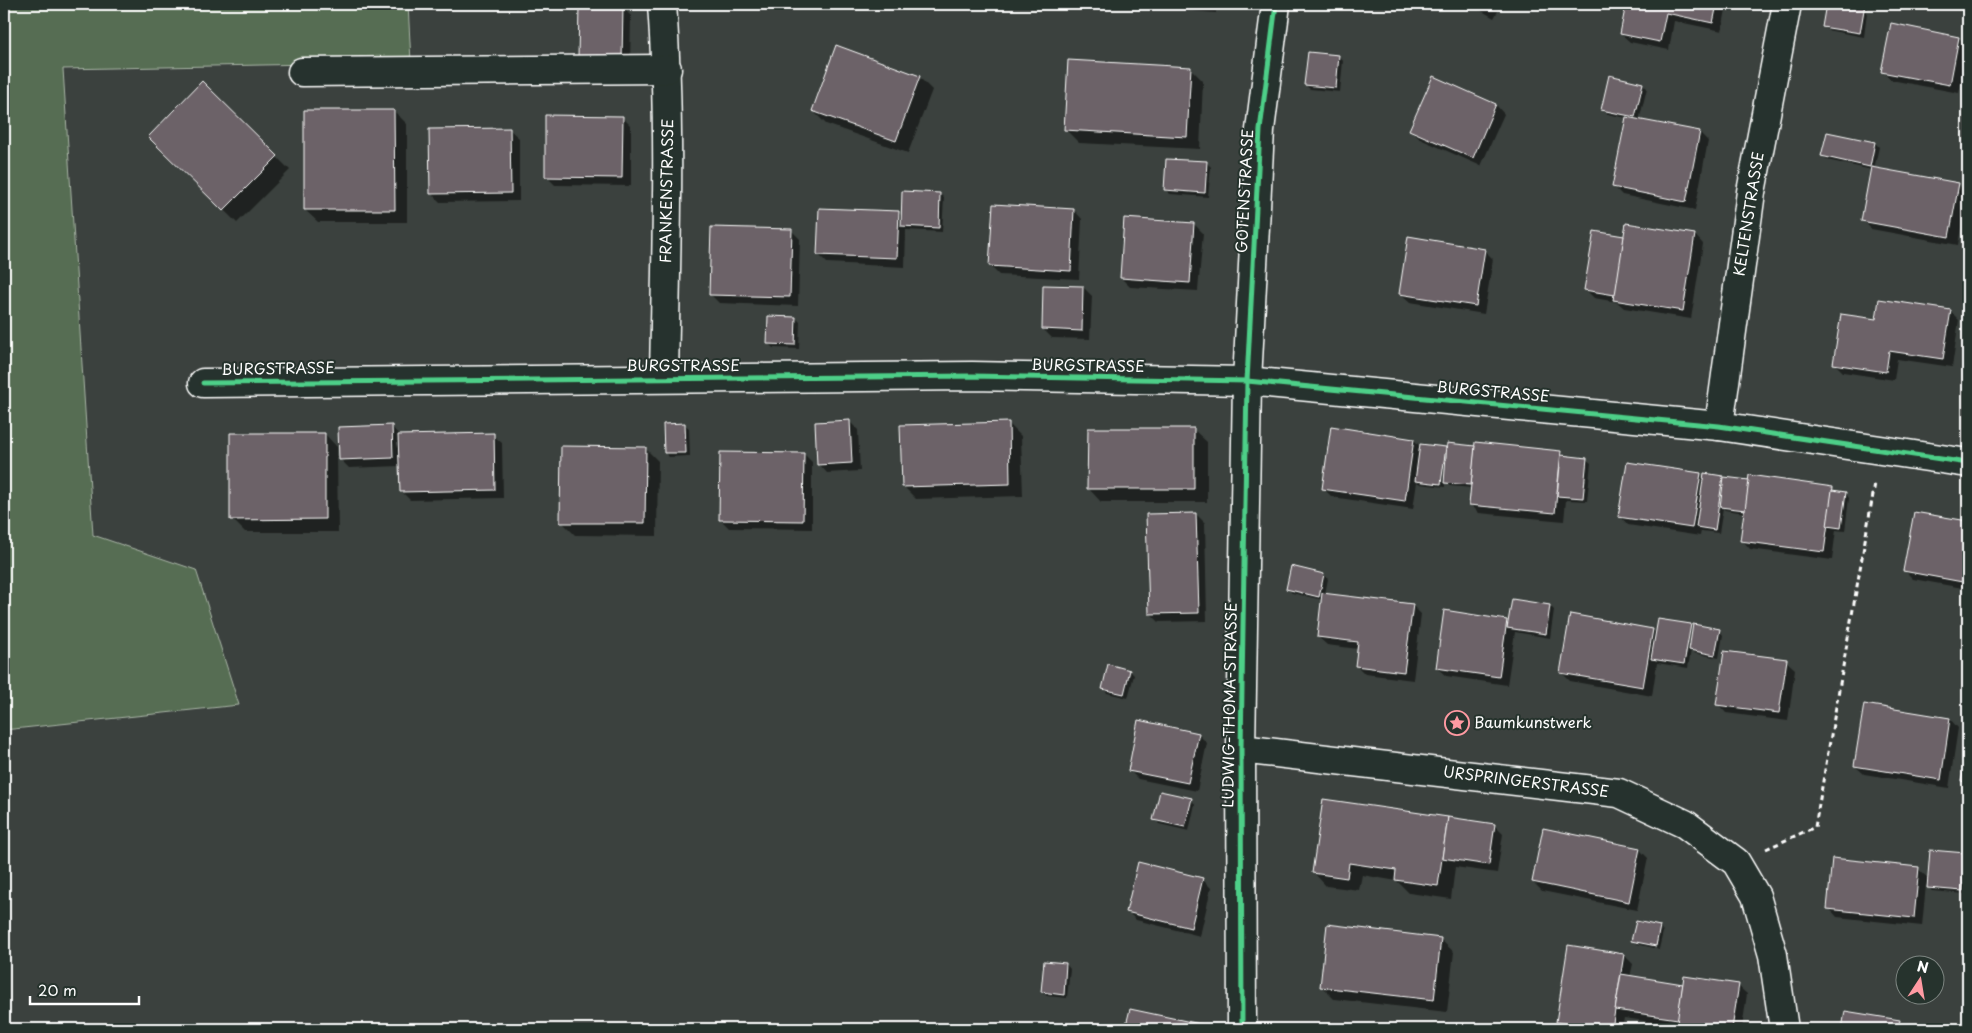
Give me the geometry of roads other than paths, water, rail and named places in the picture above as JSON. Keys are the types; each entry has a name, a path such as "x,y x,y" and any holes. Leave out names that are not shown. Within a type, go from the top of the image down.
{"street":[{"name":"FRANKENSTRASSE","path":"662,4 667,69 668,146 664,378"},
{"name":"GOTENSTRASSE","path":"1247,381 1260,130 1276,4"},
{"name":"KELTENSTRASSE","path":"1719,426 1751,192 1788,4"},
{"path":"302,72 667,69"},
{"name":"BURGSTRASSE","path":"203,383 972,376 1247,381 1719,426 1968,463"},
{"name":"LUDWIG-THOMA-STRASSE","path":"1242,1029 1241,749 1247,381"},
{"name":"URSPRINGERSTRASSE","path":"1241,749 1619,793 1685,824 1736,862 1756,896 1773,955 1784,1029"}],"place":[{"name":"Baumkunstwerk","path":"1457,723"}]}
